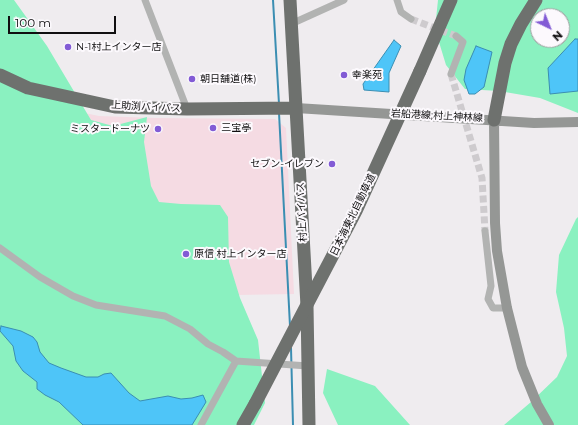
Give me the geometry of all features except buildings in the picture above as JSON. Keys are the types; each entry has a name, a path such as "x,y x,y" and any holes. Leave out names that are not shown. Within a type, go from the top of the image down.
{"highway":[{"name":"村上バイパス","path":"290,0 292,24 284,109 307,306 309,425"},
{"name":"日本海東北自動車道","path":"242,425 255,404 356,211 451,0"},
{"path":"494,120 495,78 499,60 505,42 528,0"},
{"path":"494,120 505,63 511,44 536,0"},
{"name":"上助渕バイパス","path":"0,75 28,88 115,107 284,109"}],"street":[{"path":"145,0 187,109"},
{"path":"292,24 344,0"},
{"path":"397,0 401,12 411,19"},
{"path":"451,74 463,42 456,36"},
{"name":"岩船港線;村上神林線","path":"284,109 534,123 578,122"},
{"path":"494,120 495,223 497,251 507,308 522,367 537,404 549,425"},
{"path":"485,231 491,286 488,299 493,308 507,308"},
{"path":"0,248 40,276 73,296 96,305 165,316 190,329 208,344 236,361 308,366"},
{"path":"201,425 236,361"}],"shaded area":[{"path":"42,104 99,116 275,119 286,128 294,294 122,297"}],"green space":[{"path":"0,0 14,0 47,46 91,120 113,126 147,117 144,142 151,186 159,202 220,205 228,217 229,262 240,298 258,340 265,403 254,425 0,425"},
{"path":"438,0 578,0 578,113 540,98 499,91 465,89 446,65 435,29"},
{"path":"578,217 578,425 504,425 557,377 567,356 564,328 556,292 559,255"},
{"path":"327,369 375,386 410,425 338,425 323,393"}],"water":[{"path":"575,39 578,39 578,91 550,94 548,68 567,48 570,48 570,44"},
{"path":"394,40 401,46 389,73 389,92 364,90 363,84"},
{"path":"476,46 492,52 484,87 475,94 469,94 464,80 466,69"},
{"path":"1,326 21,331 33,337 37,342 40,352 49,363 86,377 98,377 111,373 129,393 140,401 168,396 181,399 203,395 206,402 192,425 83,425 59,402 37,389 37,382 23,371 16,361 13,346 0,331"}],"waterway":[{"path":"273,0 279,104"},
{"path":"279,113 290,326"},
{"path":"291,348 293,425"}],"tunnel":[{"path":"411,19 456,36"},
{"path":"451,74 482,178 485,231"}],"place":[{"name":"N-1村上インター店","path":"68,47"},
{"name":"幸楽苑","path":"344,75"},
{"name":"朝日舗道(株)","path":"192,79"},
{"name":"三宝亭","path":"213,128"},
{"name":"ミスタードーナツ","path":"158,129"},
{"name":"セブン-イレブン","path":"332,164"},
{"name":"原信 村上インター店","path":"186,254"}]}
